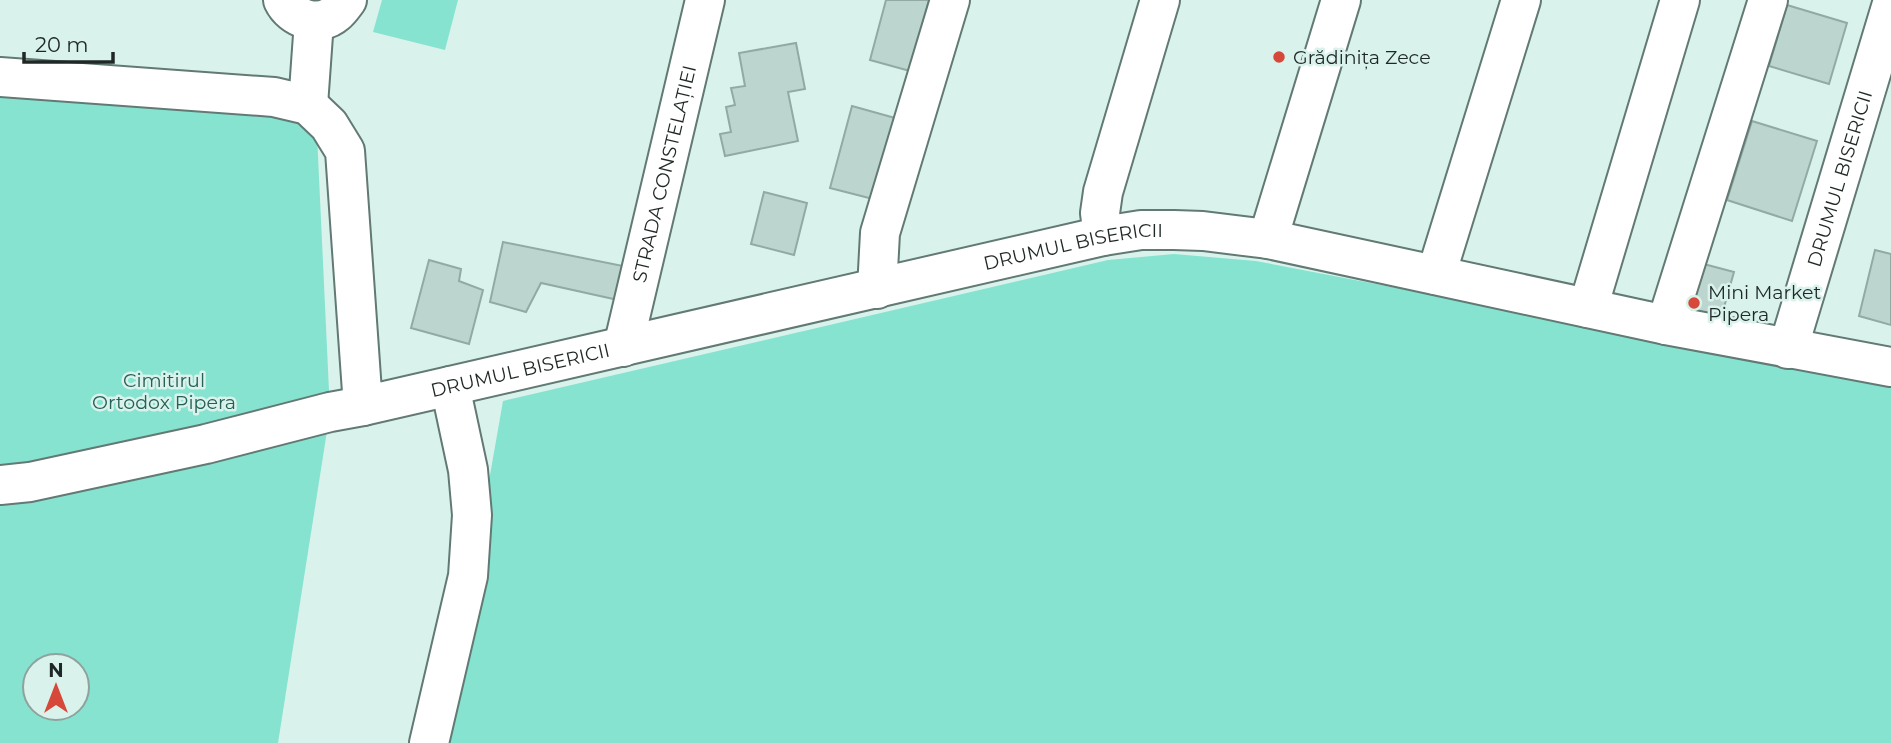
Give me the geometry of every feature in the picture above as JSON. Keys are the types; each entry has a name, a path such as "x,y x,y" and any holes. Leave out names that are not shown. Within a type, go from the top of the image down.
{"street":[{"path":"282,0 293,13 314,21 335,15 347,0"},
{"name":"STRADA CONSTELAȚIEI","path":"623,347 705,0"},
{"path":"877,289 880,233 950,0"},
{"path":"1103,236 1100,213 1103,192 1160,0"},
{"path":"1268,239 1341,0"},
{"path":"1436,275 1521,0"},
{"path":"1588,308 1680,0"},
{"path":"1666,325 1768,0"},
{"name":"DRUMUL BISERICII","path":"1788,349 1891,7"},
{"path":"308,105 314,21"},
{"path":"0,77 274,97 308,105 329,125 345,151 346,409"},
{"name":"DRUMUL BISERICII","path":"0,485 30,482 206,444 346,409 1103,236 1141,230 1203,231 1268,239 1666,325 1891,367"},
{"path":"429,743 468,576 472,515 468,470 450,386"}],"green space":[{"path":"382,0 458,0 445,50 373,32"},
{"name":"Cimitirul Ortodox Pipera","path":"0,89 316,113 330,412 278,743 0,743"},
{"path":"1174,254 1256,261 1891,383 1891,743 443,743 503,401 1108,260"}],"building":[{"path":"886,0 929,0 910,71 870,60"},
{"path":"1787,5 1847,23 1829,84 1769,66"},
{"path":"796,43 805,89 788,92 798,141 725,156 720,134 731,132 726,107 735,105 731,88 745,86 739,53"},
{"path":"852,106 895,118 873,199 830,188"},
{"path":"1752,121 1817,141 1792,221 1727,200"},
{"path":"764,192 807,203 794,255 751,244"},
{"path":"503,242 623,266 618,300 541,283 526,312 490,302"},
{"path":"1875,250 1891,254 1891,325 1859,316"},
{"path":"429,260 461,269 459,281 483,290 469,344 411,328"},
{"path":"1700,263 1734,272 1721,318 1687,308"}],"place":[{"name":"Grădinița Zece","path":"1279,57"},
{"name":"Mini Market Pipera","path":"1694,303"}]}
